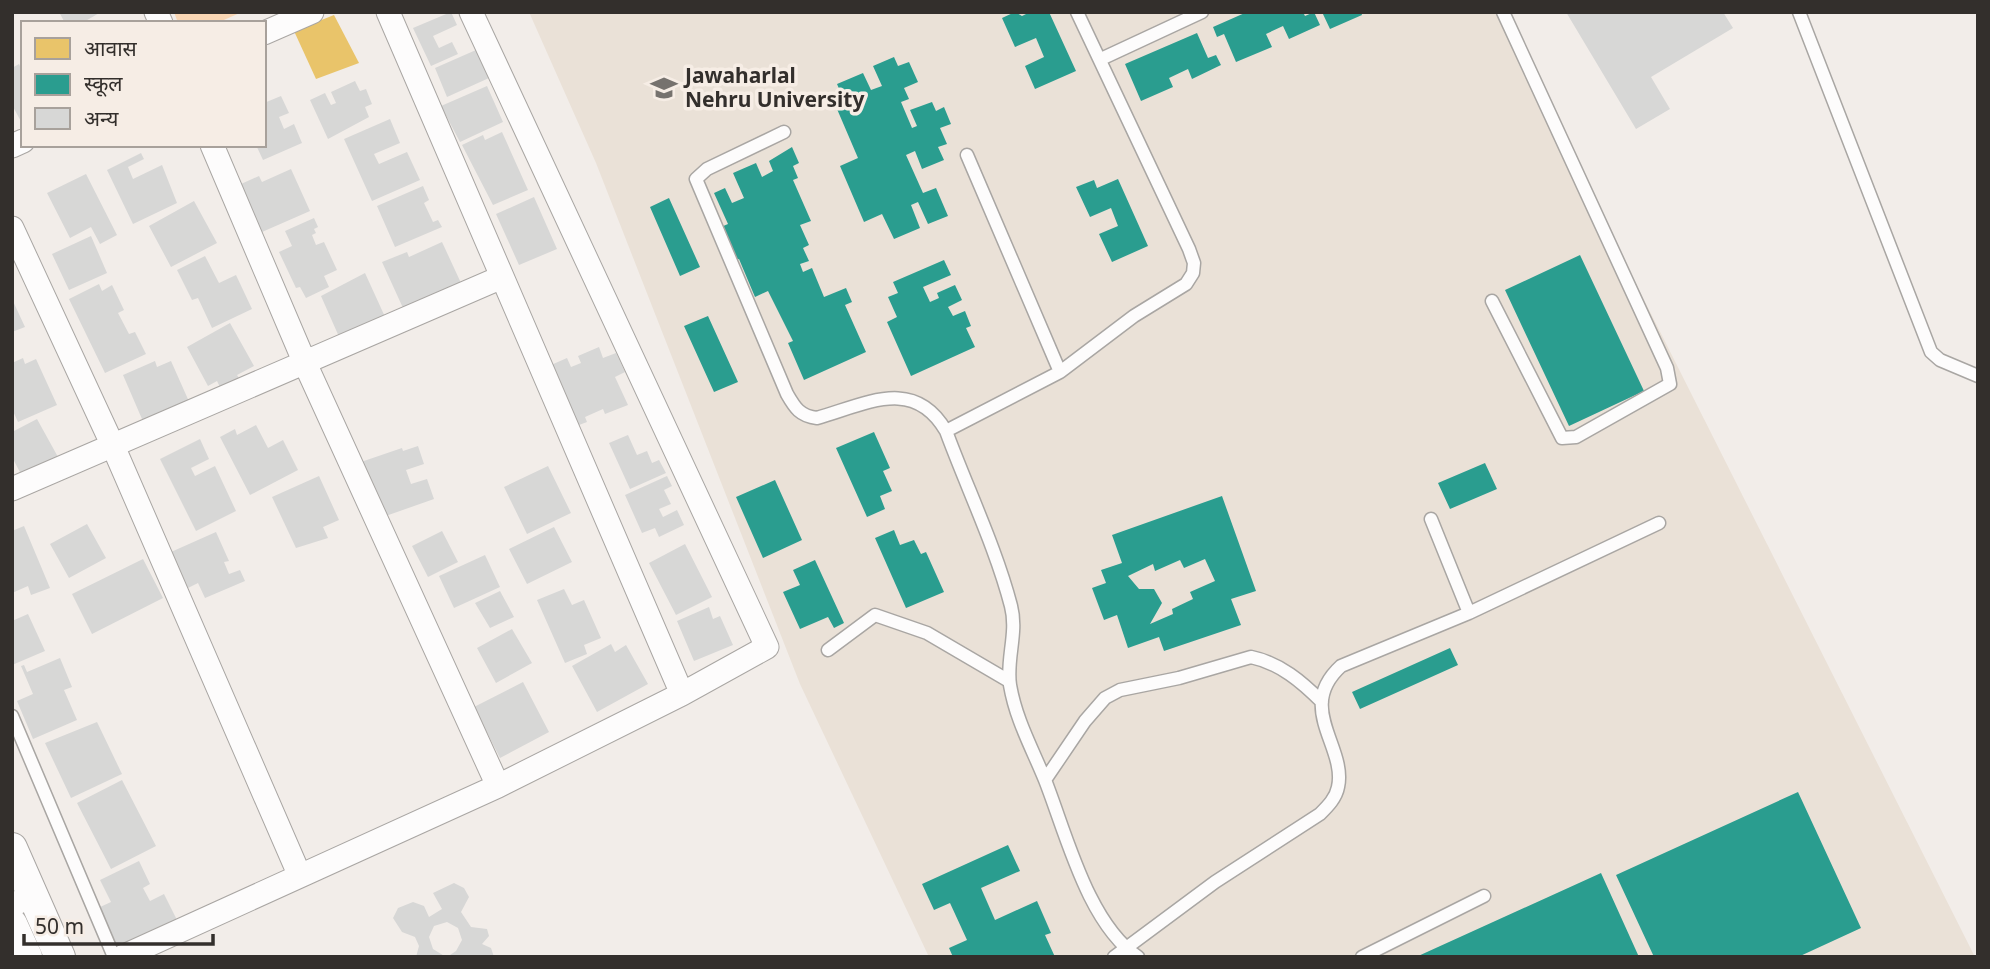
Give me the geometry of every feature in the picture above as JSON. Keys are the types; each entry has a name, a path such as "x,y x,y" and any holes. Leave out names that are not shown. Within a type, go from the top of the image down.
{"street":[{"path":"266,32 312,12"},
{"path":"388,12 682,694"},
{"path":"122,957 299,874 498,786 682,694 767,647 471,12"},
{"path":"213,147 304,361 498,786"},
{"path":"12,228 113,446 299,874"},
{"path":"12,489 502,277"},
{"path":"12,848 22,900 60,957"},
{"path":"12,924 27,957"}],"lane":[{"path":"946,431 1060,372 1134,316 1186,284 1193,273 1194,263 1189,249 1077,12"},
{"path":"1101,59 1202,12"},
{"path":"1492,301 1562,438 1576,437 1670,384 1667,368 1503,12"},
{"path":"1799,12 1931,352 1940,360 1978,376"},
{"path":"784,132 707,169 696,180 796,410 807,417 817,418 893,397 909,398 937,416 946,431 1012,610 1014,632 1009,681 1022,729 1045,780 1085,886 1133,953"},
{"path":"967,155 1060,372"},
{"path":"1432,519 1469,613"},
{"path":"1114,957 1133,953 1215,882 1320,814 1336,795 1339,775 1324,728 1322,702 1330,676 1341,666 1469,613 1659,523"},
{"path":"828,650 875,615 926,632 1009,681"},
{"path":"1045,780 1094,709 1120,690 1179,678 1251,657 1263,660 1299,679 1322,702"},
{"path":"12,716 114,957"},
{"path":"1362,957 1485,896"}],"shaded area":[{"path":"174,12 242,12 222,21 177,21"},
{"path":"529,12 1499,12 1975,957 929,957 800,684 596,163"}],"building: आवास":[{"path":"334,15 359,63 316,79 294,31"}],"building: स्कूल":[{"path":"1015,12 1022,16 1030,12 1049,12 1076,71 1035,89 1025,66 1044,57 1036,38 1015,47 1002,18"},
{"path":"1247,12 1303,12 1305,16 1314,12 1320,25 1289,39 1283,26 1266,34 1272,47 1236,62 1224,34 1217,37 1213,27"},
{"path":"1322,12 1361,12 1362,15 1330,29"},
{"path":"1197,33 1208,58 1216,55 1221,65 1192,79 1188,69 1169,78 1173,87 1141,101 1125,64"},
{"path":"894,57 898,66 909,62 918,82 904,88 909,99 901,102 912,128 917,126 910,110 932,102 936,111 944,107 951,124 940,128 947,144 938,147 944,160 922,169 915,151 906,155 923,193 936,188 948,216 928,224 918,202 911,205 920,228 894,239 882,214 864,222 840,166 858,158 834,102 843,98 837,84 863,73 871,90 882,86 873,66"},
{"path":"792,147 799,163 793,166 798,178 793,180 811,221 800,225 809,245 803,248 809,261 800,264 803,272 812,268 824,297 846,288 852,302 845,305 866,352 804,380 788,343 793,341 768,291 755,297 739,259 736,260 721,227 728,224 714,193 725,188 732,203 744,198 733,173 756,163 762,177 773,171 769,161"},
{"path":"1118,179 1148,246 1112,262 1099,234 1118,226 1111,208 1090,217 1076,187 1094,180 1097,188"},
{"path":"669,198 700,267 680,276 650,207"},
{"path":"1580,255 1644,391 1569,426 1505,290"},
{"path":"944,260 951,275 923,287 930,302 939,298 937,293 955,285 962,300 948,307 953,316 965,311 971,326 966,328 975,347 911,376 887,322 897,317 888,297 898,293 893,282"},
{"path":"708,316 738,382 714,392 684,326"},
{"path":"874,432 890,468 883,471 892,491 880,496 885,509 867,517 836,448"},
{"path":"1485,463 1497,489 1450,509 1438,483"},
{"path":"775,480 802,540 763,558 736,497"},
{"path":"1222,496 1256,591 1231,599 1241,625 1164,651 1159,637 1128,648 1117,615 1104,620 1092,588 1106,583 1101,570 1122,563 1112,535","holes":["1205,559 1215,581 1190,592 1193,599 1172,609 1173,614 1150,624 1162,603 1154,589 1139,589 1128,576 1153,564 1155,571 1180,560 1184,568"]},
{"path":"894,530 900,545 914,540 921,554 926,552 944,592 906,608 875,538"},
{"path":"815,560 844,623 834,628 828,617 800,629 783,592 800,585 793,570"},
{"path":"1450,648 1458,665 1360,709 1352,692"},
{"path":"1798,792 1861,928 1798,957 1654,957 1616,875"},
{"path":"1008,845 1020,871 981,888 995,920 1037,901 1051,933 1045,935 1055,957 953,957 949,948 967,940 950,903 934,910 922,884"},
{"path":"1601,873 1639,957 1416,957"}],"building: अन्य":[{"path":"59,12 101,12 85,21 64,21"},
{"path":"451,12 457,25 433,36 439,48 452,42 458,54 431,66 413,28"},
{"path":"1566,12 1723,12 1733,28 1651,77 1670,109 1636,129"},
{"path":"476,50 489,78 447,97 435,68"},
{"path":"19,64 21,68 21,121 12,105 12,68"},
{"path":"355,81 360,91 366,89 372,104 365,107 369,117 328,139 310,100 325,93 331,105 336,103 331,92"},
{"path":"487,86 503,122 460,142 441,106"},
{"path":"281,96 289,113 279,117 284,129 294,124 302,143 263,160 257,147 266,147 266,102"},
{"path":"390,119 400,143 374,154 379,164 407,152 420,180 372,201 344,139"},
{"path":"502,132 528,190 493,205 462,145 483,135 485,140"},
{"path":"141,153 144,159 128,167 133,179 162,165 177,203 133,224 107,170"},
{"path":"291,169 310,211 262,232 241,184 259,176 262,182"},
{"path":"86,174 117,235 100,244 91,227 70,238 47,193"},
{"path":"423,186 429,200 424,203 433,222 438,220 442,227 395,247 377,206"},
{"path":"534,197 557,249 519,265 496,214"},
{"path":"194,201 217,243 171,267 149,226"},
{"path":"314,218 318,227 312,235 316,245 324,242 337,270 324,276 329,287 306,298 300,287 296,288 279,252 292,246 285,231"},
{"path":"91,236 107,273 69,290 52,254"},
{"path":"442,242 461,283 403,308 382,262 407,252 409,257"},
{"path":"205,256 219,283 236,275 252,309 212,328 198,298 192,300 177,270"},
{"path":"365,273 386,319 340,339 321,296"},
{"path":"99,284 102,291 112,285 124,310 118,313 129,334 135,332 146,354 105,373 69,299"},
{"path":"12,299 25,327 12,332"},
{"path":"230,323 254,366 237,375 242,383 223,393 217,381 208,386 187,347"},
{"path":"599,347 603,358 616,353 625,372 615,377 628,405 605,414 603,409 585,417 587,422 579,425 551,365 567,358 571,367 581,363 578,356"},
{"path":"23,358 25,364 36,359 57,405 18,422 12,409 12,363"},
{"path":"155,361 157,367 171,361 191,406 145,426 123,375"},
{"path":"37,419 58,457 22,476 12,457 12,432"},
{"path":"256,425 268,448 283,440 298,470 250,495 220,437 235,429 237,435"},
{"path":"628,435 637,455 647,451 652,463 659,460 666,473 630,489 609,443"},
{"path":"200,439 209,459 191,468 195,476 215,466 236,511 196,531 160,459"},
{"path":"418,446 424,464 406,470 411,484 427,479 434,499 380,518 361,462 402,448 403,451"},
{"path":"548,466 571,513 527,534 504,487"},
{"path":"319,476 339,520 323,527 328,538 296,548 272,497"},
{"path":"667,476 672,486 664,490 671,504 659,509 663,517 677,510 684,525 659,537 655,528 642,533 625,495"},
{"path":"87,524 106,558 69,578 50,544"},
{"path":"24,526 50,588 31,595 28,586 12,593 12,531"},
{"path":"554,527 572,562 527,584 509,549"},
{"path":"442,531 458,562 428,577 412,546"},
{"path":"216,532 229,561 224,562 229,574 240,570 245,581 205,598 198,583 186,589 171,552"},
{"path":"685,544 712,597 676,615 649,563"},
{"path":"485,555 500,587 454,608 439,576"},
{"path":"143,559 163,598 92,634 72,594"},
{"path":"564,589 572,605 584,600 601,638 584,645 587,654 565,663 537,600"},
{"path":"500,591 514,617 490,628 475,603"},
{"path":"709,607 713,619 720,616 733,645 694,661 677,621"},
{"path":"28,614 45,651 12,665 12,621"},
{"path":"512,629 532,663 496,683 477,648"},
{"path":"611,644 615,652 626,645 648,684 597,712 572,666"},
{"path":"60,658 72,687 64,690 77,720 33,739 17,701 33,694 21,666 24,665 27,672"},
{"path":"523,682 549,732 500,758 474,707"},
{"path":"97,722 122,774 71,798 45,743"},
{"path":"122,780 156,846 111,869 77,803"},
{"path":"139,861 150,884 143,888 150,901 164,894 179,924 120,953 98,908 111,902 100,880"},
{"path":"454,883 464,888 469,897 461,912 471,927 487,929 489,936 482,944 491,948 494,957 447,957 456,951 462,940 458,928 447,922 434,926 429,937 433,949 446,957 416,957 419,946 415,937 402,932 393,918 398,908 413,902 424,906 429,917 442,909 433,893"}],"place":[{"name":"Jawaharlal Nehru University","path":"664,88"}]}
